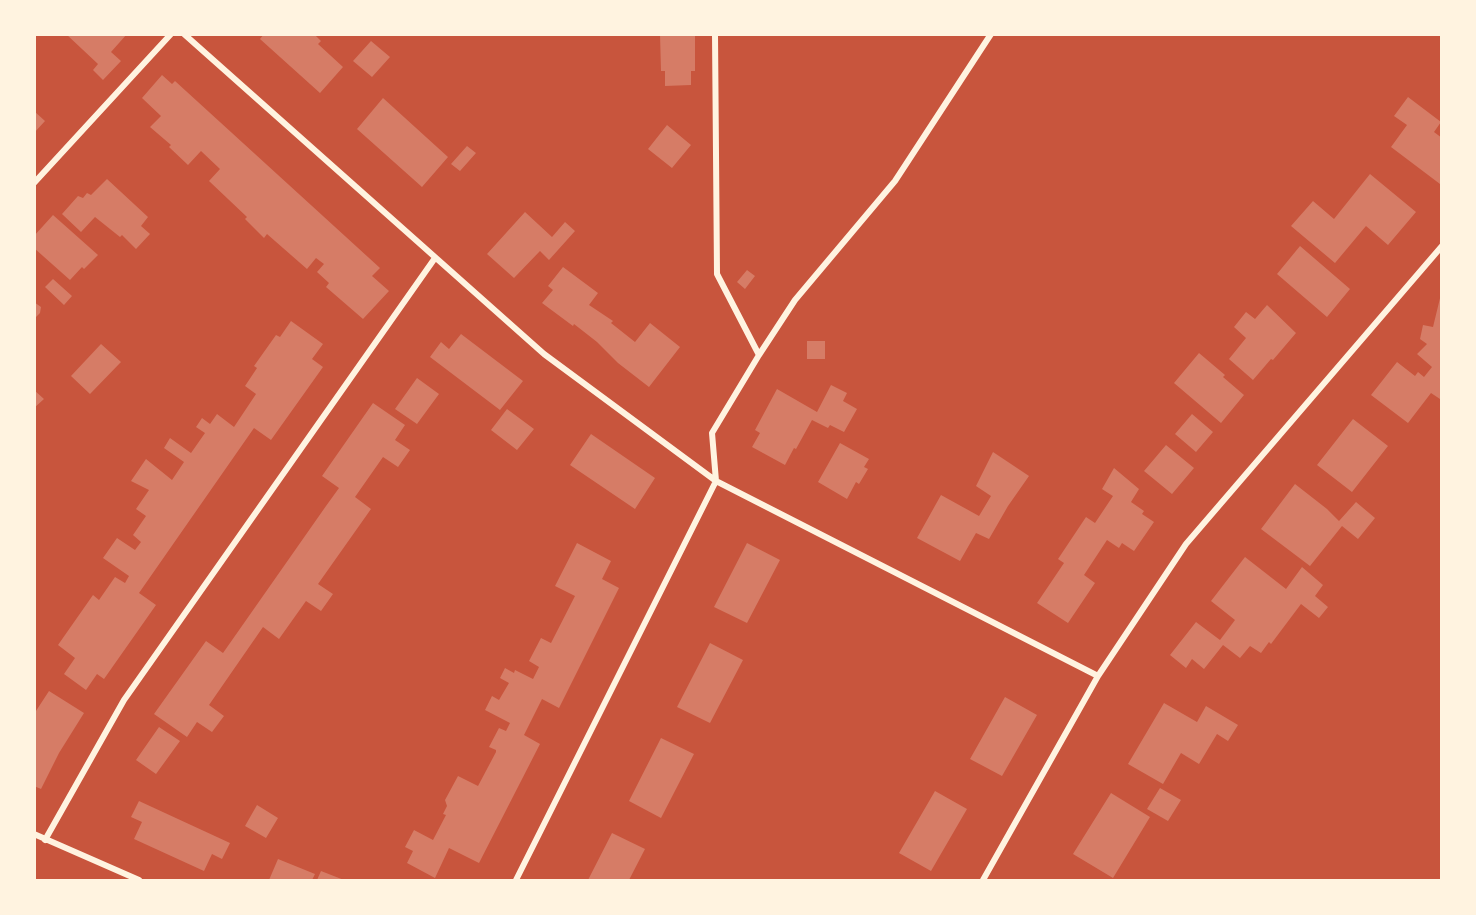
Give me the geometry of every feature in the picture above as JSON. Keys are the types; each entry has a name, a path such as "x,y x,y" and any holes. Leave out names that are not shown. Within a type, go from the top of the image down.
{"street":[{"path":"34,183 171,34"},
{"path":"184,34 544,354 716,481 1098,676"},
{"path":"715,34 717,274 759,356"},
{"path":"516,880 716,481 712,433 795,300 895,181 991,34"},
{"path":"983,880 1098,676 1186,544 1442,246"},
{"path":"45,840 124,700 435,258"},
{"path":"34,834 139,880"}],"building":[{"path":"66,34 127,34 111,52 121,61 103,80 93,70 98,64"},
{"path":"264,34 314,34 321,41 318,44 343,67 320,93 260,39"},
{"path":"660,34 695,34 695,71 691,71 691,85 665,86 665,71 661,71"},
{"path":"371,41 390,57 372,77 353,61"},
{"path":"162,75 172,84 175,81 380,268 372,276 389,291 363,319 326,287 329,283 317,272 324,264 316,258 307,269 267,234 264,238 245,219 247,217 209,181 220,169 201,151 188,165 169,147 171,145 150,127 161,116 142,98"},
{"path":"1408,97 1441,122 1434,132 1442,138 1442,181 1440,184 1391,147 1407,125 1394,116"},
{"path":"383,98 448,157 422,187 357,129"},
{"path":"34,111 45,121 34,133"},
{"path":"667,125 691,145 672,168 648,149"},
{"path":"467,146 476,153 460,171 451,164"},
{"path":"1370,174 1416,212 1388,245 1366,226 1335,263 1291,226 1313,201 1334,219"},
{"path":"107,179 148,217 141,226 150,234 136,249 122,235 120,237 95,217 81,232 62,214 78,196 83,198 87,193 91,195"},
{"path":"525,212 552,237 565,222 575,231 549,260 540,251 514,278 487,254"},
{"path":"53,215 98,255 70,280 34,248 34,236"},
{"path":"1300,246 1350,289 1327,317 1277,274"},
{"path":"563,267 598,293 589,305 613,321 611,323 635,342 650,323 680,347 649,387 618,363 597,342 542,303 553,290 548,286"},
{"path":"747,270 755,276 745,289 737,282"},
{"path":"53,279 72,296 64,305 45,287"},
{"path":"1441,294 1442,397 1440,399 1431,393 1408,423 1371,395 1397,362 1415,376 1418,372 1424,377 1432,367 1417,354 1427,344 1420,339 1423,325 1433,327"},
{"path":"34,302 41,307 40,313 34,319"},
{"path":"1267,305 1296,333 1253,380 1229,359 1246,338 1234,327 1246,312 1255,319"},
{"path":"291,321 323,344 312,359 323,367 271,440 254,428 139,593 156,605 104,679 97,674 86,690 64,674 75,658 58,645 93,595 99,600 115,577 125,583 129,576 103,558 117,538 135,550 141,542 133,535 146,516 136,509 149,490 131,481 146,459 172,480 184,462 164,448 170,438 191,453 205,433 196,427 202,418 210,424 217,414 234,427 256,394 245,386 257,368 254,366 276,335 280,337"},
{"path":"461,334 523,381 500,410 430,357 441,342 449,349"},
{"path":"807,341 825,341 825,359 807,359"},
{"path":"101,344 121,362 90,394 71,376"},
{"path":"1199,353 1244,395 1221,423 1174,383"},
{"path":"417,378 439,394 417,424 395,409"},
{"path":"831,385 847,393 843,401 857,409 844,432 830,425 828,428 812,420 785,465 752,447 760,433 755,430 777,389 817,412"},
{"path":"34,390 44,399 34,408"},
{"path":"373,403 405,425 395,440 410,450 398,467 383,457 355,497 371,509 318,584 333,594 321,611 306,601 279,639 263,627 209,705 224,716 212,732 197,722 187,737 154,714 206,641 223,653 339,488 322,476"},
{"path":"507,409 534,429 517,450 491,430"},
{"path":"1192,414 1213,432 1196,452 1175,434"},
{"path":"1353,419 1388,446 1352,492 1317,465"},
{"path":"591,434 655,478 635,509 570,465"},
{"path":"840,443 869,459 864,467 868,469 859,484 856,482 847,499 818,482"},
{"path":"1166,445 1194,468 1172,494 1144,471"},
{"path":"993,452 1029,476 989,539 976,533 960,561 917,538 941,495 979,516 991,496 976,486"},
{"path":"1114,468 1139,489 1131,502 1144,511 1142,514 1154,522 1134,551 1122,543 1119,548 1107,540 1084,575 1095,583 1068,623 1037,603 1064,563 1058,559 1086,517 1095,523 1113,496 1102,489"},
{"path":"1295,484 1339,521 1356,502 1375,518 1358,539 1342,526 1310,566 1261,529"},
{"path":"577,543 611,561 602,579 619,588 559,708 542,699 524,735 540,744 479,863 449,848 435,878 407,863 413,851 405,847 414,830 433,840 446,815 443,814 447,806 445,800 458,776 478,786 496,752 489,747 499,728 506,731 510,723 485,710 492,696 499,700 509,683 500,678 505,668 533,679 539,667 529,661 541,638 551,643 575,596 555,586"},
{"path":"747,543 780,560 747,623 714,607"},
{"path":"1245,557 1286,589 1302,567 1323,585 1315,596 1328,607 1319,618 1301,604 1271,644 1269,642 1261,653 1250,646 1240,658 1223,645 1204,669 1192,659 1186,668 1170,655 1196,622 1220,640 1235,620 1211,601"},
{"path":"710,643 743,660 710,723 677,707"},
{"path":"49,691 84,713 59,753 41,789 34,786 34,714"},
{"path":"1005,697 1037,715 1002,776 970,759"},
{"path":"1164,703 1197,722 1206,706 1238,725 1228,741 1217,734 1199,764 1181,753 1163,784 1128,764"},
{"path":"159,727 180,741 156,774 136,760"},
{"path":"661,738 694,754 661,818 629,801"},
{"path":"1160,788 1181,800 1168,821 1147,809"},
{"path":"935,791 967,809 931,871 899,853"},
{"path":"1111,793 1150,817 1113,878 1073,854"},
{"path":"139,801 230,843 222,859 212,854 204,871 134,839 142,822 131,817"},
{"path":"257,805 278,818 266,838 245,826"},
{"path":"612,833 645,849 629,880 588,880"},
{"path":"278,859 315,874 312,880 269,880"},
{"path":"321,871 344,880 317,880"}]}
